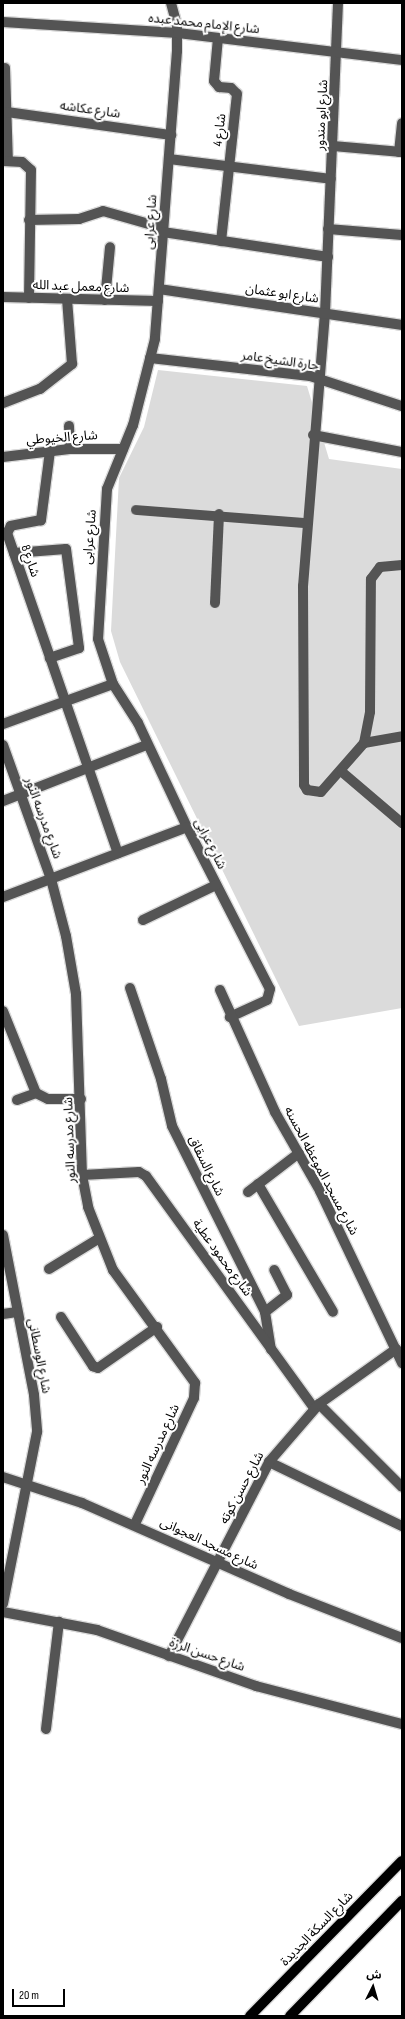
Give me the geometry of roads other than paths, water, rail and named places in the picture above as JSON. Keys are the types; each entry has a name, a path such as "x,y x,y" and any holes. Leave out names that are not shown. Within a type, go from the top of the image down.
{"main road":[{"name":"شارع السكة الجديدة","path":"250,2016 402,1861"},
{"path":"290,2016 400,1906"}],"street":[{"name":"شارع عرابى","path":"171,3 178,34 158,302 150,358 123,449 107,489 97,616 103,662 113,684 147,745 271,992 267,1000 230,1017"},
{"name":"شارع ابو مندور","path":"338,3 338,52 328,228 325,314 306,523 304,785 307,790 321,792 342,772"},
{"name":"شارع الإمام محمد عبده","path":"3,22 178,34 402,60"},
{"name":"شارع 4","path":"218,38 214,81 219,86 231,88 237,94 221,241"},
{"path":"5,68 7,112 6,161 29,166 29,298"},
{"name":"شارع عكاشه","path":"7,112 171,135"},
{"path":"333,146 401,152 402,123"},
{"path":"169,159 331,179"},
{"path":"29,220 75,219 87,214 102,211 163,230 221,241 328,257"},
{"path":"328,228 402,235"},
{"path":"105,300 110,247"},
{"name":"شارع ابو عثمان","path":"159,289 402,325"},
{"name":"شارع معمل عبد الله","path":"3,297 158,302"},
{"path":"3,403 40,389 72,364 67,299"},
{"name":"حارة الشيخ عامر","path":"150,358 318,378 402,406"},
{"path":"69,426 70,448"},
{"path":"313,435 402,452"},
{"name":"شارع الخيوطي","path":"3,457 70,448 123,449"},
{"name":"شارع 8","path":"50,451 43,516 38,522 8,529 9,550 50,658 64,702 90,765 118,853"},
{"path":"136,510 218,514 306,523"},
{"path":"215,603 218,514"},
{"path":"9,550 66,549 79,648 50,658"},
{"path":"402,564 380,567 371,579 370,712 364,743 342,772 402,823"},
{"path":"3,724 113,684"},
{"path":"364,743 402,736"},
{"name":"شارع مدرسه النور","path":"3,745 51,879 76,994 81,1099 82,1175 98,1239 113,1270 193,1376 196,1391 134,1524"},
{"path":"3,801 90,765 147,745"},
{"path":"3,898 187,827"},
{"path":"143,920 216,885"},
{"name":"شارع السقاق","path":"130,988 181,1147 266,1312 271,1350"},
{"name":"شارع مسجد الموعظه الحسنه","path":"220,990 230,1017 275,1112 299,1153 402,1363"},
{"path":"3,1011 36,1093 48,1099 81,1099"},
{"path":"17,1100 36,1093"},
{"path":"248,1192 299,1153"},
{"name":"شارع محمود عطية","path":"82,1175 139,1172 146,1176 271,1350 317,1406 402,1487"},
{"path":"258,1184 333,1312"},
{"name":"شارع الوسطانى","path":"3,1235 36,1412 35,1451 3,1604"},
{"path":"49,1269 98,1239"},
{"path":"266,1312 287,1295 274,1270"},
{"path":"3,1314 17,1312"},
{"path":"61,1317 93,1366 98,1368 157,1327"},
{"name":"شارع حسن كوته","path":"169,1656 269,1462 317,1406 396,1349"},
{"path":"269,1462 402,1526"},
{"name":"شارع مسجد العجوانى","path":"3,1477 28,1483 134,1524 217,1563 402,1638"},
{"name":"شارع حسن الرزة","path":"3,1612 97,1630 256,1686 402,1724"},
{"path":"46,1729 59,1622"}]}
